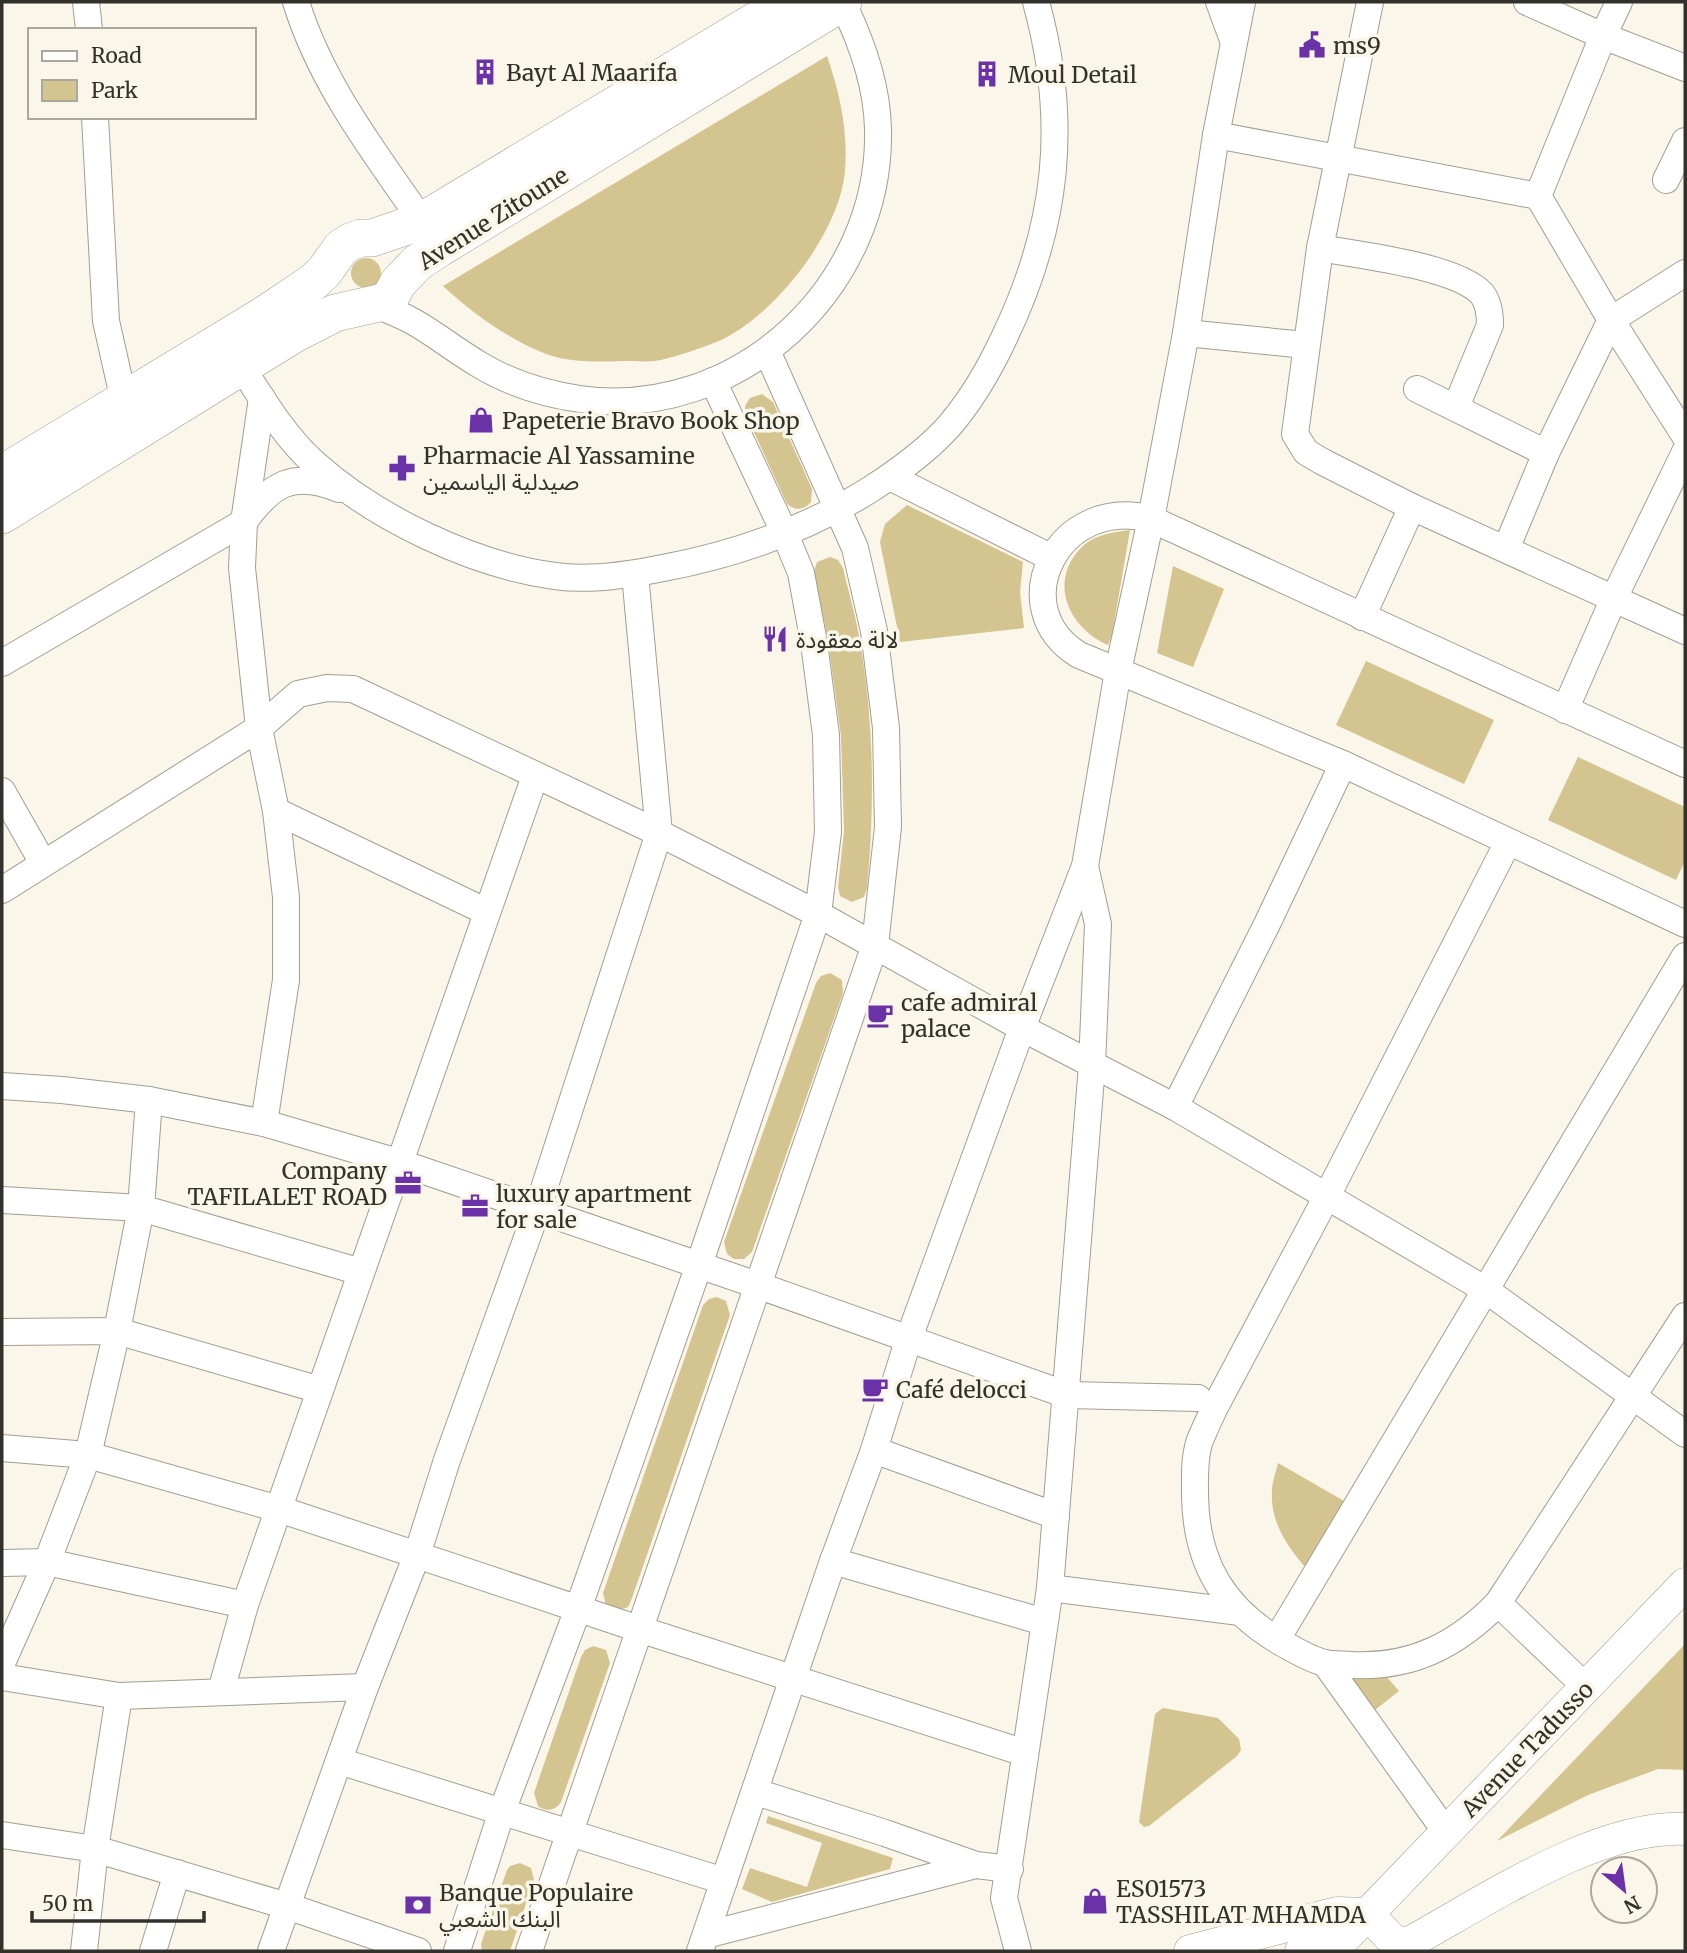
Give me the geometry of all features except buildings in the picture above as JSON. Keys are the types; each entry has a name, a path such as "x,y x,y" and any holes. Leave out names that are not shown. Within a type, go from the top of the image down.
{"main road":[{"name":"Avenue Zitoune","path":"2,474 313,283 341,248 350,242 372,238 422,221 787,2"},
{"name":"Avenue Zitoune","path":"2,515 241,366 335,313 383,296 417,263 438,249 843,2"},
{"path":"334,258 332,279 336,289 352,304 383,296 400,271 398,260 383,242 372,238"}],"street":[{"path":"86,2 89,28"},
{"path":"296,2 317,59 334,89 422,221"},
{"path":"383,296 401,314 480,366 529,388 555,395 582,399 635,400 688,390 735,372 794,330 828,292 854,247 871,198 877,164 875,95 868,61 843,2"},
{"path":"241,366 288,434 314,463 355,495 397,522 511,568 558,577 635,573 725,554 785,534 839,509 890,477 934,442 970,398 991,364 1012,321 1038,249 1048,207 1055,146 1052,69 1036,2"},
{"path":"1219,2 1233,40"},
{"path":"703,1943 833,1561 874,1450 909,1338 1022,1028 1085,866 1118,671 1151,519 1186,333 1216,135 1242,2"},
{"path":"1370,2 1336,158 1320,248 1305,345 1295,434 1298,442 1306,452 1323,462 1412,507 1685,631"},
{"path":"1527,2 1685,68"},
{"path":"1538,196 1619,2"},
{"path":"95,119 106,321 124,401"},
{"path":"1216,135 1538,196 1611,320 1685,436"},
{"path":"1666,180 1685,141"},
{"path":"1320,248 1441,273 1464,281 1483,296 1490,325 1456,407"},
{"path":"1506,549 1546,453 1611,320 1685,273"},
{"path":"1186,333 1305,345"},
{"path":"529,1951 875,945 888,827 886,728 874,631 855,548 767,351"},
{"path":"457,1951 501,1814 578,1609 818,914 828,832 826,735 814,643 801,573 713,381"},
{"path":"1417,389 1546,453"},
{"path":"262,398 244,522 242,568 258,728 276,811 286,897 286,980 264,1123"},
{"path":"1565,710 1614,598 1685,452"},
{"path":"890,477 1052,558"},
{"path":"2,663 244,522 259,500 275,488 293,481 313,480 355,495"},
{"path":"1363,617 1412,507"},
{"path":"1685,764 1151,519 1114,515 1090,521 1069,534 1052,558 1045,577 1044,601 1050,625 1063,645 1079,655 1343,764 1685,924"},
{"path":"271,1951 365,1687 417,1555 447,1461 537,1210 659,833 635,573"},
{"path":"2,890 258,728 298,694 327,688 353,689 659,833 818,914 1022,1028 1175,1107 1486,1290 1685,1434"},
{"path":"1175,1107 1267,924 1343,764"},
{"path":"221,1691 245,1605 535,776"},
{"path":"2,791 43,863"},
{"path":"276,811 487,912"},
{"path":"1508,842 1327,1196 1214,1409 1199,1443 1196,1460 1195,1520 1198,1541 1210,1570 1223,1592 1259,1629 1325,1663 1370,1665 1406,1660 1446,1645 1475,1626 1498,1603 1685,1316"},
{"path":"1018,1951 1004,1898 1050,1588 1093,1065 1098,924 1085,866"},
{"path":"1277,1639 1685,956"},
{"path":"2,1086 149,1100 264,1123 401,1163 1067,1395 1198,1398"},
{"path":"2,1663 47,1562 88,1455 117,1331 141,1208 149,1100"},
{"path":"2,1200 141,1208 362,1272"},
{"path":"2,1332 117,1331 320,1390"},
{"path":"2,1448 88,1455 279,1509 639,1629 1025,1753"},
{"path":"874,1450 1056,1516"},
{"path":"833,1561 1044,1622"},
{"path":"2,1563 47,1562 245,1605"},
{"name":"Avenue Tadusso","path":"1336,1948 1685,1584"},
{"path":"1050,1588 1240,1612"},
{"path":"1498,1603 1587,1688"},
{"path":"1325,1663 1446,1832"},
{"path":"2,1677 119,1696 365,1687"},
{"path":"83,1951 95,1849 119,1696"},
{"path":"339,1761 501,1814 724,1881"},
{"path":"756,1791 976,1865 1010,1869"},
{"path":"1190,1951 1337,1913 1367,1914 1396,1947 1411,1942 1549,1866 1588,1848 1629,1836 1672,1828 1685,1829"},
{"path":"2,1835 95,1849 287,1906 418,1951"},
{"path":"703,1943 976,1865"},
{"path":"153,1951 177,1873"},
{"path":"1301,1951 1336,1948"}],"green space":[{"path":"827,56 839,98 846,155 841,193 832,218 819,242 785,289 766,309 725,338 655,361 570,360 549,355 513,338 476,314 443,286"},
{"path":"366,258 377,262 381,273 377,284 366,288 355,284 351,273 355,262"},
{"path":"762,394 773,402 812,489 811,502 802,508 796,509 787,504 746,415 745,406 750,398"},
{"path":"907,505 1023,562 1020,592 1024,628 900,642 880,542 885,524"},
{"path":"1130,530 1108,645 1082,627 1073,614 1067,601 1066,572 1073,558 1089,541 1106,534"},
{"path":"830,557 838,560 843,568 856,619 870,730 872,793 867,888 864,897 852,902 840,896 838,887 844,831 841,736 828,641 814,571 817,562"},
{"path":"1173,566 1224,589 1193,667 1157,653"},
{"path":"1366,661 1494,720 1464,784 1336,725"},
{"path":"1578,757 1685,807 1685,861 1676,880 1548,820"},
{"path":"830,973 842,980 843,993 752,1252 744,1259 734,1259 727,1254 724,1242 816,983 821,976"},
{"path":"717,1297 726,1301 730,1315 632,1598 628,1607 619,1610 606,1605 603,1593 703,1305 709,1299"},
{"path":"1278,1463 1344,1501 1306,1568 1286,1542 1274,1513 1272,1488"},
{"path":"1685,1644 1685,1770 1658,1769 1588,1795 1497,1841"},
{"path":"593,1646 606,1650 610,1663 561,1802 553,1809 544,1809 538,1806 534,1793 581,1657 585,1650"},
{"path":"1386,1676 1399,1691 1375,1710 1354,1679"},
{"path":"1163,1708 1218,1718 1239,1739 1241,1750 1149,1826 1144,1827 1139,1822 1155,1714"},
{"path":"768,1816 893,1858 890,1869 772,1902 742,1889 750,1868 807,1887 822,1843 766,1823"},
{"path":"520,1863 531,1868 534,1880 510,1951 482,1951 481,1944 507,1870"}],"place":[{"name":"ms9","path":"1312,45"},
{"name":"Bayt Al Maarifa","path":"485,72"},
{"name":"Moul Detail","path":"987,74"},
{"name":"Papeterie Bravo Book Shop","path":"481,420"},
{"name":"Pharmacie Al Yassamine صيدلية الياسمين","path":"402,468"},
{"name":"لالة معقودة","path":"775,639"},
{"name":"cafe admiral palace","path":"880,1015"},
{"name":"Company TAFILALET ROAD","path":"408,1183"},
{"name":"luxury apartment for sale","path":"475,1206"},
{"name":"Café delocci","path":"875,1389"},
{"name":"ES01573 TASSHILAT MHAMDA","path":"1095,1901"},
{"name":"Banque Populaire البنك الشعبي","path":"418,1905"}]}
